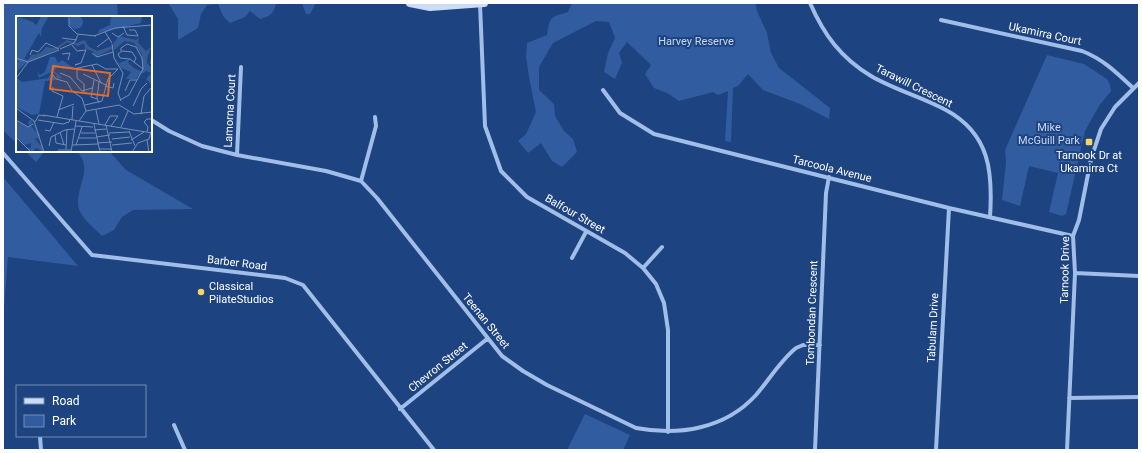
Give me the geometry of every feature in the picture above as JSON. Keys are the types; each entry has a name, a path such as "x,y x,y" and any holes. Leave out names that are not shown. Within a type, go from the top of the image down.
{"street":[{"path":"410,3 430,7 462,3 482,4"},
{"name":"Tarawill Crescent","path":"810,3 818,22 834,46 871,76 947,110 963,122 976,135 985,149 989,162 992,191 990,217"},
{"name":"Balfour Street","path":"482,4 485,126 501,171 527,197 625,253 643,268 656,284 664,303 668,330 668,432"},
{"name":"Ukamirra Court","path":"941,20 1082,51 1097,57 1133,88"},
{"name":"Lamorna Court","path":"237,155 241,67"},
{"name":"Tarnook Drive","path":"1067,450 1075,273 1073,236 1079,220 1091,160 1101,129 1115,107 1139,83"},
{"name":"Tarcoola Avenue","path":"603,90 620,113 654,134 949,208 1073,236"},
{"path":"153,121 202,146 237,155 326,171 361,181 376,126 374,117"},
{"name":"Barber Road","path":"3,153 92,254 285,278 303,285 434,450"},
{"name":"Tombondan Crescent","path":"815,450 826,193 829,177"},
{"name":"Teenan Street","path":"361,181 377,198 487,339 513,365 547,385 636,428 668,432 692,430 730,417 744,407 756,395 796,348 803,345 820,345"},
{"name":"Tabulam Drive","path":"936,450 949,208"},
{"path":"572,258 586,232"},
{"path":"643,268 662,247"},
{"path":"1075,273 1139,276"},
{"name":"Chevron Street","path":"400,409 487,339"},
{"path":"1070,398 1139,397"},
{"path":"174,425 185,450"},
{"path":"40,437 41,450"}],"green space":[{"path":"3,3 117,3 118,16 16,16 16,143 3,130"},
{"path":"168,3 276,3 273,12 266,17 260,19 250,11 245,17 230,23 223,16 218,4 207,5 201,14 198,28 178,40 178,19"},
{"path":"302,3 316,3 310,14 306,14"},
{"name":"Harvey Reserve","path":"572,3 755,3 767,33 771,53 779,68 830,108 829,119 800,104 763,90 748,74 738,86 733,88 731,142 725,141 728,91 718,95 713,92 679,101 667,93 654,88 645,74 651,65 627,42 619,53 622,63 615,79 604,72 608,53 615,38 609,22 596,21 553,43 539,67 539,90 554,104 555,116 564,131 573,139 577,152 562,167 552,161 541,143 528,153 518,141 526,134 536,112 526,57 527,43 547,35 550,21 558,15 568,12"},
{"name":"Mike McGuill Park","path":"1047,55 1084,64 1107,79 1111,91 1099,106 1085,131 1066,214 1062,216 1049,212 1058,173 1029,166 1020,206 1002,200 1006,163 1005,150"},
{"path":"26,152 44,152 36,162"},
{"path":"77,152 110,152 126,170 193,209 133,210 122,217 114,230 102,236 87,222 79,209 78,197 84,170 84,163"},
{"path":"3,177 78,266 8,257 3,320"},
{"path":"585,414 630,435 623,450 567,450"}],"place":[{"name":"Tarnook Dr at Ukamirra Ct","path":"1089,142"},
{"name":"Classical PilateStudios","path":"201,292"}]}
